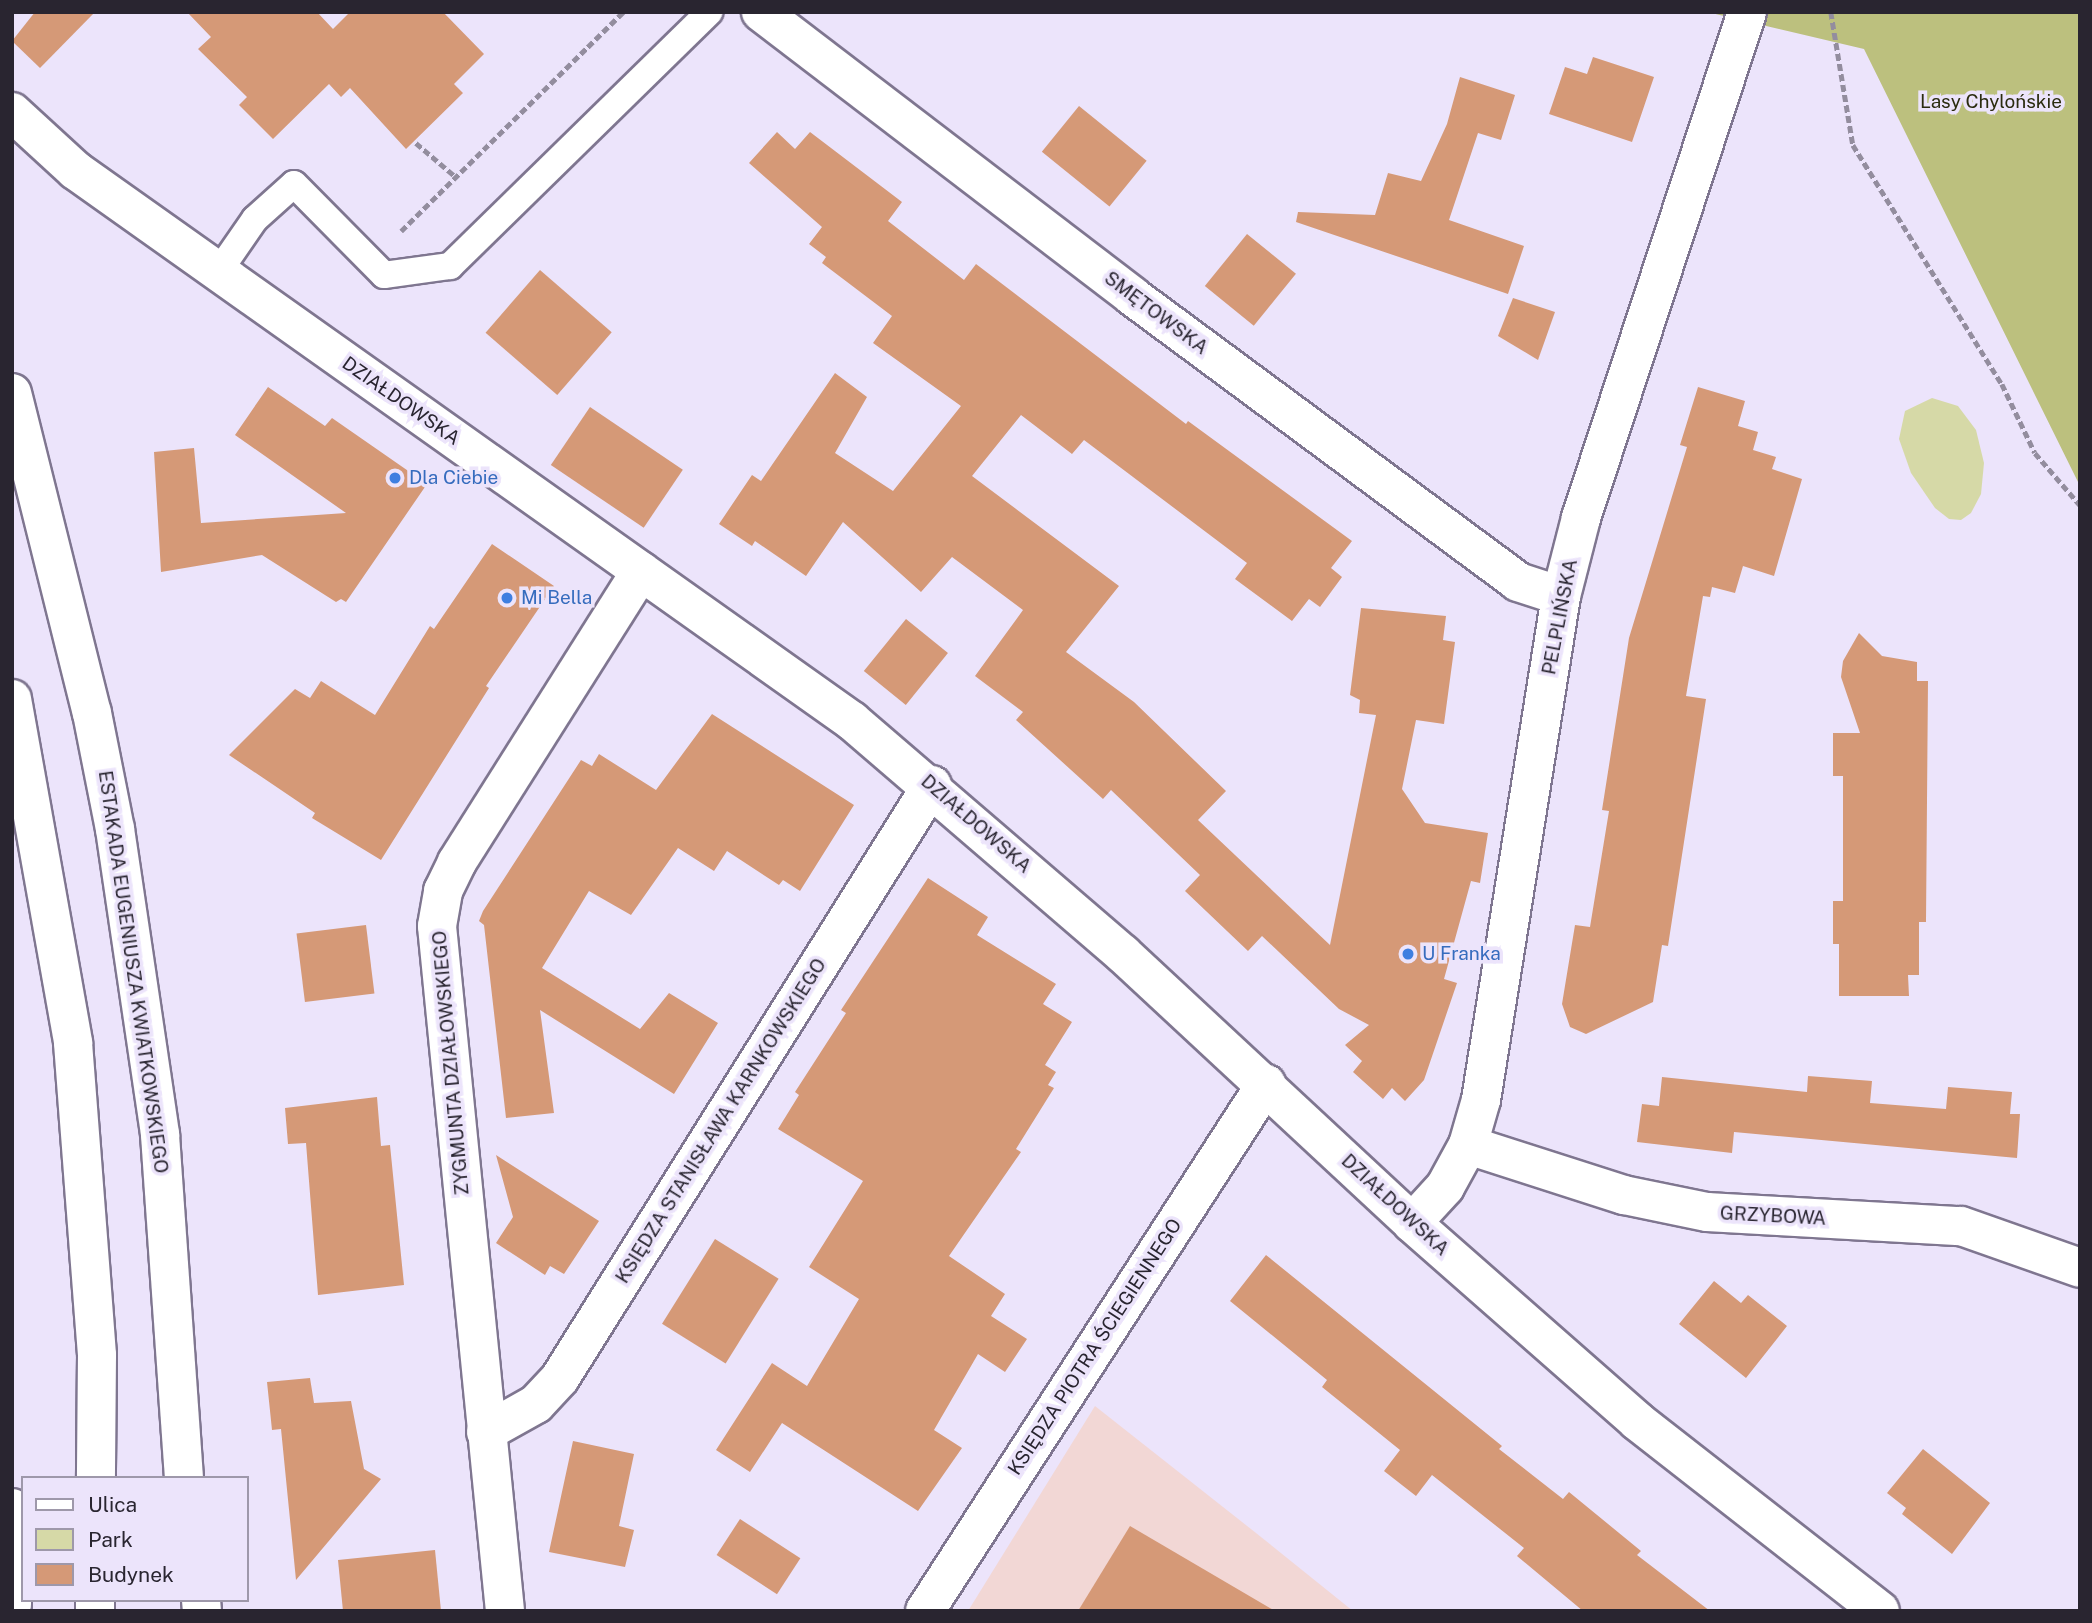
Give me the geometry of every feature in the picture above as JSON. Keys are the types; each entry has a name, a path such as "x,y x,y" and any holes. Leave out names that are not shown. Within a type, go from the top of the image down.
{"main road":[{"name":"SMĘTOWSKA","path":"761,12 1132,296 1518,582 1560,596"},
{"name":"PELPLIŃSKA","path":"1412,1223 1446,1187 1468,1145 1482,1100 1560,596 1585,505 1747,12"},
{"name":"DZIAŁDOWSKA","path":"12,112 75,170 852,720 932,785 1266,1084 1412,1223 1637,1421 1880,1611"},
{"name":"ESTAKADA EUGENIUSZA KWIATKOWSKIEGO","path":"12,393 89,700 115,829 160,1135 185,1472"},
{"name":"ZYGMUNTA DZIAŁOWSKIEGO","path":"505,1611 437,926 443,891 641,571"},
{"path":"12,699 73,1043 97,1355 96,1476"},
{"name":"KSIĘDZA STANISŁAWA KARNKOWSKIEGO","path":"486,1432 536,1404 560,1378 932,785"},
{"name":"KSIĘDZA PIOTRA ŚCIEGIENNEGO","path":"925,1611 1266,1084"},
{"name":"GRZYBOWA","path":"1468,1145 1625,1195 1707,1212 1961,1226 2080,1268"},
{"path":"12,1508 12,1604"}],"lane":[{"path":"219,271 256,219 294,184 384,275 450,266 709,12"}],"path":[{"path":"371,262 623,12"},
{"path":"1831,12 1853,145 2002,384 2035,453 2080,505"},
{"path":"416,143 456,177"}],"shaded area":[{"path":"1095,1406 1256,1533 1353,1611 968,1611"}],"green space":[{"name":"Lasy Chylońskie","path":"1707,12 2080,12 2080,486 1864,49"},
{"path":"1932,398 1958,406 1976,430 1984,463 1981,494 1971,513 1961,520 1949,519 1935,508 1911,473 1899,439 1905,411"}],"building":[{"path":"35,12 95,12 40,68 12,41"},
{"path":"187,12 317,12 333,29 350,12 443,12 484,54 454,84 463,93 406,149 350,88 341,97 329,84 273,139 239,105 247,97 198,49 211,37"},
{"path":"1593,57 1654,77 1632,142 1549,114 1565,67 1587,74"},
{"path":"1460,77 1515,95 1501,140 1478,133 1449,220 1524,246 1508,294 1296,222 1298,212 1375,215 1388,173 1421,181 1447,124"},
{"path":"1079,106 1147,161 1109,207 1042,152"},
{"path":"777,132 795,149 810,132 902,202 888,221 964,280 976,264 1186,424 1188,421 1352,541 1331,568 1342,577 1320,607 1309,599 1292,621 1235,579 1247,563 1084,440 1072,454 1021,415 972,476 1119,586 1066,652 1134,702 1226,791 1198,820 1330,945 1376,715 1359,713 1360,700 1350,695 1361,608 1446,616 1443,640 1455,642 1444,724 1416,720 1402,789 1425,823 1488,833 1480,883 1471,881 1444,979 1457,983 1424,1080 1405,1101 1392,1088 1383,1099 1353,1072 1362,1061 1345,1045 1369,1025 1339,1009 1262,936 1248,951 1185,891 1200,875 1111,790 1103,799 1016,720 1023,712 975,676 1023,610 952,557 921,592 843,522 806,576 755,541 752,546 719,524 752,475 761,481 835,373 867,397 835,453 893,491 961,406 873,343 892,316 822,263 826,257 809,244 822,227 749,163"},
{"path":"1247,234 1296,274 1254,326 1205,286"},
{"path":"540,270 612,332 557,395 486,333"},
{"path":"1513,298 1555,312 1538,360 1498,336"},
{"path":"268,387 325,426 332,418 427,484 346,602 341,599 336,602 262,555 161,572 154,452 194,448 201,523 346,513 235,435"},
{"path":"1698,387 1745,401 1738,426 1758,432 1753,450 1776,457 1772,469 1802,479 1774,576 1743,566 1735,593 1712,587 1710,597 1703,596 1686,696 1706,699 1668,946 1662,945 1653,1002 1586,1034 1570,1027 1562,1004 1575,925 1590,927 1609,811 1602,810 1629,638 1687,447 1680,445"},
{"path":"590,407 683,470 644,528 551,465"},
{"path":"492,544 554,586 486,686 489,688 381,860 312,818 315,813 229,755 295,689 310,698 321,681 375,715 430,626 434,629"},
{"path":"906,619 948,653 906,705 864,671"},
{"path":"1859,633 1882,656 1917,662 1917,681 1928,681 1926,922 1919,922 1919,975 1908,975 1909,996 1839,996 1839,944 1833,944 1833,901 1843,901 1843,776 1833,776 1833,733 1860,733 1841,677 1843,661"},
{"path":"712,714 854,805 800,891 783,880 779,885 727,851 714,871 678,848 631,915 589,891 542,968 640,1029 669,993 718,1023 674,1094 540,1010 554,1113 506,1118 484,925 479,921 483,911 581,760 592,766 599,754 656,790"},
{"path":"928,878 988,917 977,935 1056,984 1043,1004 1072,1022 1045,1065 1056,1072 1048,1085 1054,1088 1016,1149 1021,1152 949,1256 1005,1294 991,1316 1027,1339 1005,1372 978,1354 934,1430 962,1448 918,1511 782,1423 750,1472 716,1450 772,1363 807,1386 859,1299 809,1267 863,1181 778,1129 799,1095 795,1092 846,1013 841,1010"},
{"path":"366,925 374,993 305,1002 297,934"},
{"path":"1808,1076 1872,1081 1870,1103 1946,1109 1948,1087 2012,1092 2010,1114 2020,1114 2017,1158 1734,1132 1732,1153 1637,1142 1642,1104 1659,1106 1662,1077 1807,1092"},
{"path":"377,1097 381,1146 390,1145 404,1285 318,1295 306,1143 288,1144 285,1108"},
{"path":"496,1155 599,1221 564,1274 550,1266 545,1275 496,1243 513,1217"},
{"path":"715,1239 779,1279 726,1364 662,1324"},
{"path":"1266,1255 1502,1446 1499,1449 1563,1499 1569,1492 1641,1551 1637,1555 1710,1611 1583,1611 1517,1556 1524,1548 1432,1475 1416,1496 1384,1471 1400,1450 1322,1387 1327,1380 1230,1301"},
{"path":"1714,1281 1741,1303 1748,1295 1787,1326 1746,1378 1679,1324"},
{"path":"310,1378 314,1403 351,1401 364,1469 381,1479 296,1580 281,1429 272,1430 267,1382"},
{"path":"573,1441 634,1454 619,1526 634,1530 625,1567 549,1552"},
{"path":"1923,1449 1990,1503 1952,1554 1902,1514 1906,1508 1887,1493"},
{"path":"740,1519 800,1558 777,1594 717,1555"},
{"path":"1130,1526 1275,1611 1078,1611"},
{"path":"435,1550 441,1611 343,1611 338,1560"}],"place":[{"name":"Dla Ciebie","path":"395,478"},
{"name":"Mi Bella","path":"507,598"},
{"name":"U Franka","path":"1408,954"}]}
